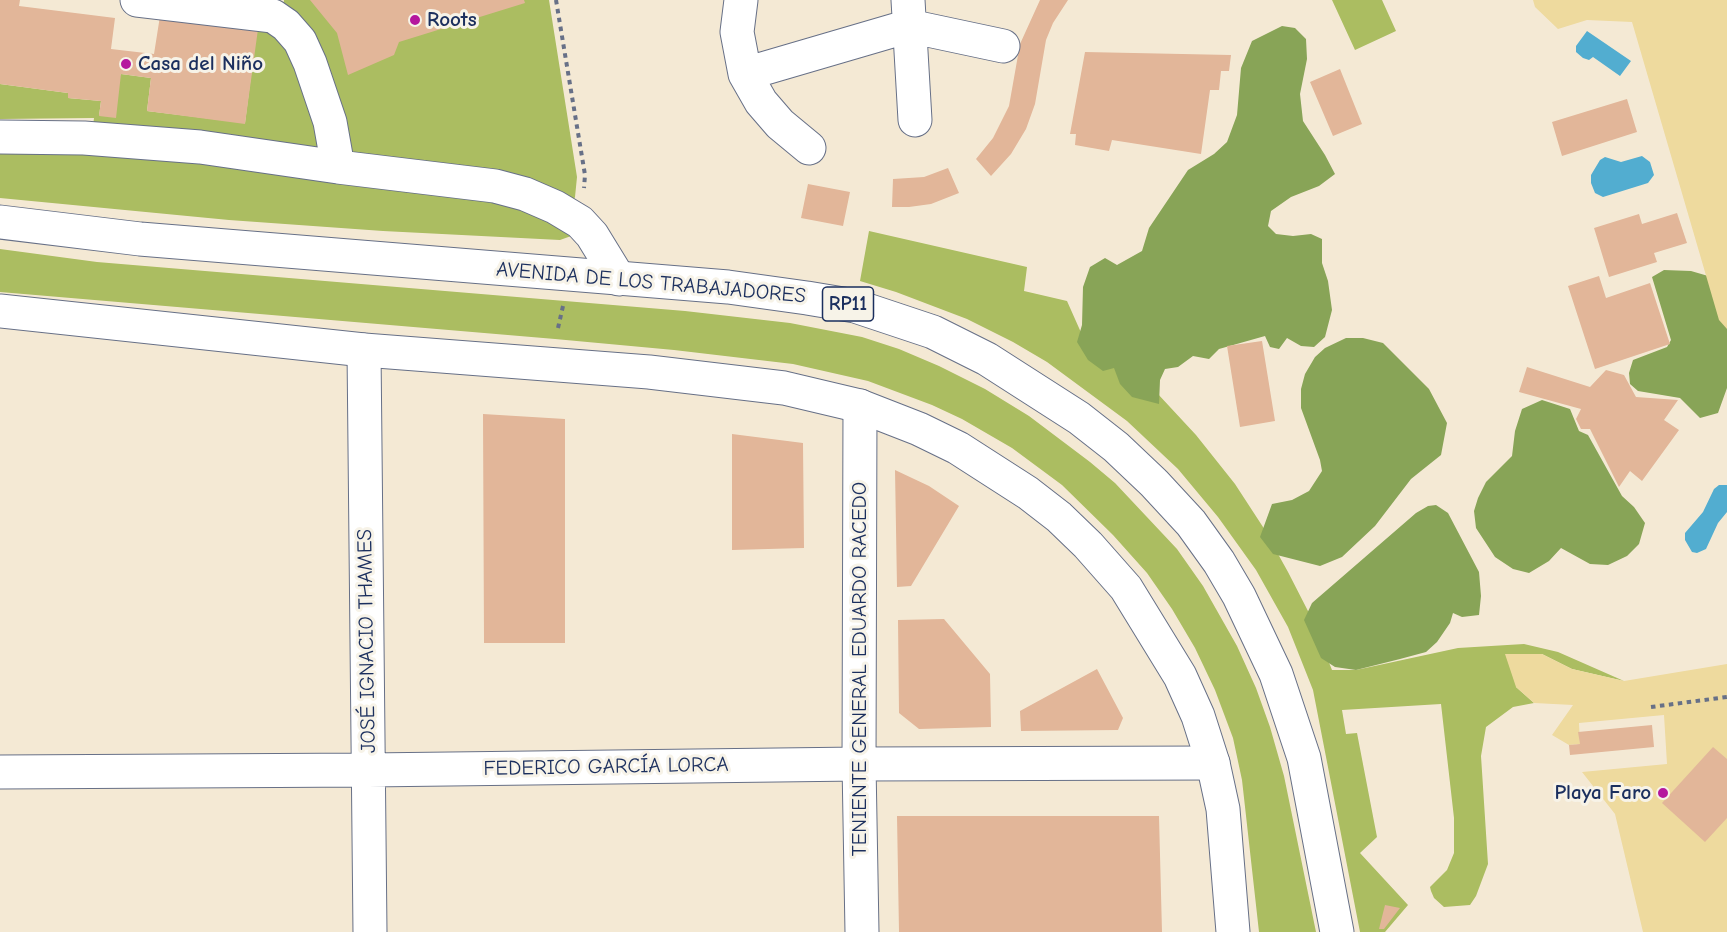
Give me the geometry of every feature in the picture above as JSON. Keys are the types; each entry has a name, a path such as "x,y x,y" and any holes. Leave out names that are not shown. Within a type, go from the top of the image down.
{"main road":[{"path":"137,0 273,16 286,25 300,41 310,63 330,122 338,167"},
{"path":"741,0 737,32 745,74 761,102 780,124 809,148"},
{"path":"745,74 908,13 1003,46"},
{"path":"908,13 915,120"},
{"path":"0,137 84,138 200,147 495,186 525,194 555,207 580,222 592,235 619,279"},
{"name":"AVENIDA DE LOS TRABAJADORES","path":"0,222 140,239 728,288 807,297 855,306 911,324 933,332 987,359 1079,418 1116,447 1191,523 1219,562 1258,634 1276,674 1304,758 1337,932"},
{"path":"0,311 364,350 649,372 784,388 860,406 919,429 958,448 994,470 1059,517 1088,545 1126,588 1176,668 1198,716 1213,764 1223,809 1233,932"},
{"name":"JOSÉ IGNACIO THAMES","path":"364,350 370,932"},
{"name":"TENIENTE GENERAL EDUARDO RACEDO","path":"860,406 859,764 862,932"},
{"name":"FEDERICO GARCÍA LORCA","path":"0,772 859,764 1213,764"}],"path":[{"path":"556,0 585,175 580,222"},
{"path":"558,328 564,301"},
{"path":"1651,707 1727,697"}],"green space":[{"path":"284,0 549,0 577,177 575,197 571,206 353,160 283,9"},
{"path":"1332,0 1382,0 1396,31 1355,50"},
{"path":"258,21 288,42 317,121 317,151 93,126 94,118 0,119 0,84 68,93 68,98 101,101 99,116 121,74 151,78 147,111 245,123"},
{"path":"1282,26 1295,28 1306,39 1307,59 1300,94 1303,121 1335,174 1319,186 1291,197 1271,211 1268,226 1276,234 1293,236 1311,234 1322,239 1322,263 1328,281 1332,310 1325,337 1314,347 1301,346 1287,338 1279,349 1270,347 1265,336 1219,349 1209,359 1193,356 1178,367 1165,369 1160,380 1159,404 1132,397 1120,384 1114,368 1103,371 1088,360 1077,342 1082,325 1083,287 1090,267 1105,258 1117,265 1142,251 1149,228 1188,170 1214,154 1227,142 1237,115 1241,68 1252,41"},
{"path":"0,153 165,157 518,202 574,235 560,240 383,231 229,220 0,198"},
{"path":"869,231 1027,267 1024,291 1067,301 1083,337 1144,379 1196,435 1235,484 1263,527 1288,572 1309,613 1332,670 1356,670 1458,648 1524,644 1558,652 1624,681 1572,669 1542,654 1516,687 1534,703 1513,707 1486,727 1481,756 1488,864 1476,896 1470,905 1444,907 1434,898 1430,887 1447,870 1454,853 1454,818 1441,704 1342,710 1346,734 1357,733 1377,837 1360,853 1408,905 1385,932 1360,932 1313,690 1288,627 1256,570 1218,517 1178,469 1127,421 1047,362 967,319 860,281"},
{"path":"0,249 97,262 685,311 790,323 862,337 899,349 985,389 1029,416 1115,483 1177,549 1203,586 1237,646 1270,727 1284,776 1316,932 1259,932 1242,780 1233,738 1215,690 1195,648 1172,609 1147,573 1113,535 1062,485 1012,448 962,419 868,381 793,364 555,339 0,292"},
{"path":"1664,270 1691,271 1715,278 1727,292 1727,388 1718,413 1700,418 1680,398 1638,391 1630,384 1629,373 1633,360 1667,347 1671,340 1652,277"},
{"path":"1346,338 1363,338 1383,343 1429,389 1447,423 1441,455 1411,479 1375,526 1342,557 1320,566 1273,554 1260,537 1272,504 1292,500 1309,491 1322,471 1301,408 1301,389 1305,374 1315,357 1325,348"},
{"path":"1542,400 1570,409 1579,431 1588,435 1622,496 1634,507 1645,523 1639,544 1627,556 1608,565 1590,564 1561,548 1549,561 1529,573 1513,569 1495,557 1476,528 1474,511 1478,498 1486,482 1512,456 1515,431 1522,409"},
{"path":"1436,505 1448,513 1479,572 1481,596 1479,615 1462,617 1453,613 1450,623 1437,642 1426,652 1356,670 1335,667 1321,658 1304,620 1312,603 1416,513 1428,506"}],"sand":[{"path":"1533,0 1727,0 1727,329 1719,320 1632,22 1587,20 1558,29 1535,7"},
{"name":"Playa Faro","path":"1505,654 1542,654 1572,669 1624,681 1727,664 1727,932 1643,932 1615,814 1582,772 1667,764 1664,715 1579,723 1580,744 1569,745 1552,735 1573,705 1534,703 1516,687"}],"water":[{"path":"1587,31 1631,61 1620,76 1593,57 1589,60 1576,52 1576,46"},
{"path":"1642,156 1650,162 1654,175 1648,183 1603,197 1595,193 1591,175 1600,160 1605,157 1621,162"},
{"path":"1719,485 1727,485 1727,512 1718,523 1706,549 1697,553 1692,552 1685,540 1685,533 1703,512 1714,489"}],"building":[{"name":"Casa del Niño","path":"0,0 20,0 19,6 115,18 111,49 154,54 160,16 258,29 245,124 147,111 151,78 121,74 116,118 99,116 101,101 68,98 68,93 0,84"},
{"path":"310,0 524,0 525,3 399,42 394,55 348,75 337,33"},
{"path":"1040,0 1068,0 1053,23 1046,40 1035,104 1026,129 1011,154 991,176 976,159 993,138 1009,106 1020,44"},
{"path":"1085,52 1231,55 1229,71 1221,71 1219,90 1210,90 1201,154 1112,140 1109,151 1075,145 1076,134 1070,134"},
{"path":"1340,69 1362,124 1333,136 1310,82"},
{"path":"1627,99 1637,132 1562,156 1552,122"},
{"path":"948,168 959,193 931,204 892,207 893,179 924,177"},
{"path":"808,184 850,192 843,226 801,218"},
{"path":"1677,213 1687,243 1654,253 1657,262 1609,277 1594,228 1639,214 1642,224"},
{"path":"1599,276 1606,298 1650,283 1670,344 1595,369 1568,286"},
{"path":"1262,341 1275,421 1240,427 1227,346"},
{"path":"1527,367 1590,387 1606,370 1624,375 1636,397 1678,400 1664,420 1679,430 1642,481 1630,471 1619,487 1590,429 1581,429 1576,419 1581,409 1519,392"},
{"path":"483,414 565,419 565,643 484,643"},
{"path":"732,434 803,443 804,548 732,550"},
{"path":"895,470 929,486 959,506 911,586 897,587"},
{"path":"944,619 990,674 991,727 919,729 899,713 898,620"},
{"path":"1097,669 1123,718 1118,730 1021,731 1020,711"},
{"path":"1652,725 1654,747 1570,755 1569,745 1580,744 1578,732"},
{"path":"1713,747 1727,759 1727,818 1705,842 1662,803"},
{"path":"897,816 1159,816 1162,932 899,932"},
{"path":"1385,905 1400,908 1384,929 1379,929"}],"place":[{"name":"Roots","path":"415,20"},
{"name":"Casa del Niño","path":"126,64"},
{"name":"Playa Faro","path":"1663,793"}]}
